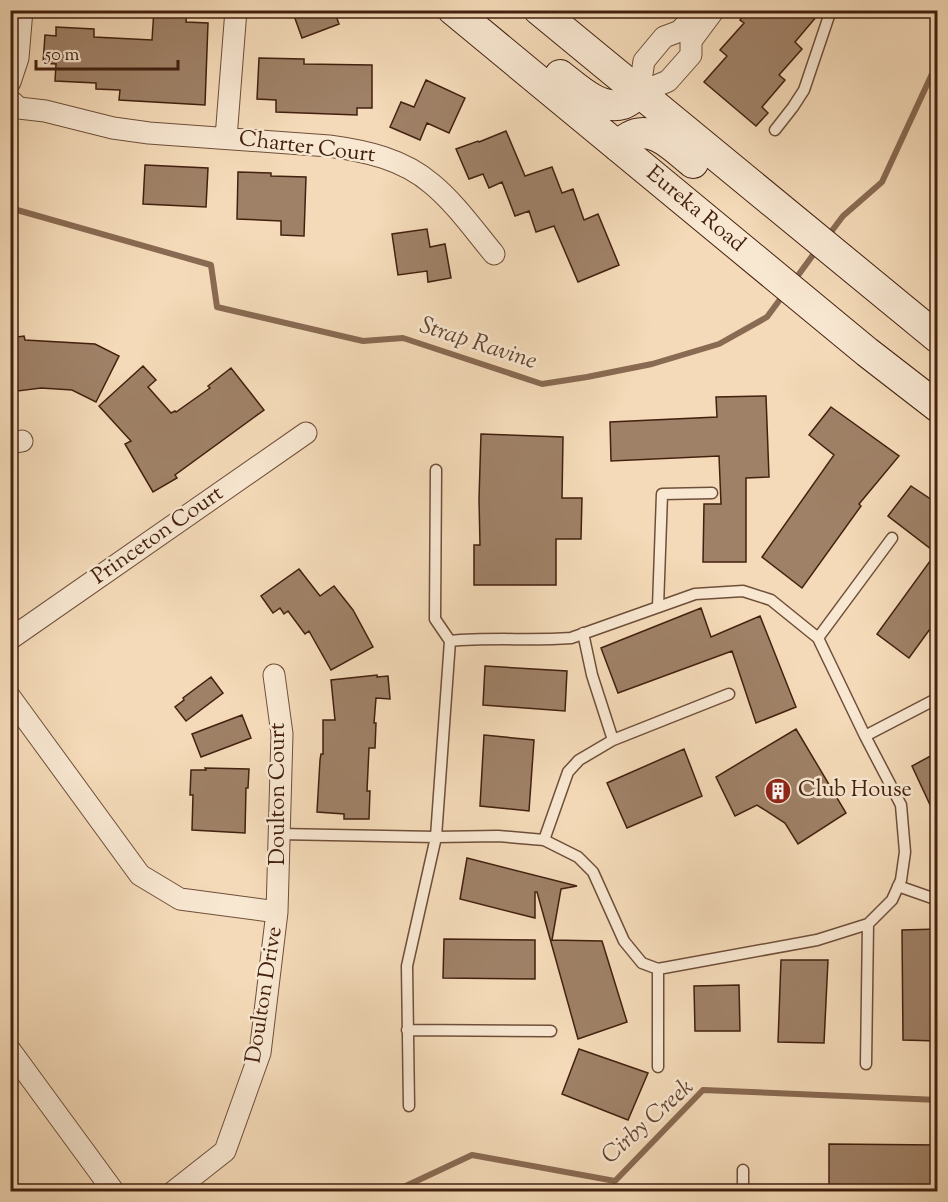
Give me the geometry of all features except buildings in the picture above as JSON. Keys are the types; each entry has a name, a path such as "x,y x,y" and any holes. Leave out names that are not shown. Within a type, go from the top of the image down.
{"main road":[{"path":"453,10 499,27 595,100 613,106 626,104 639,93"},
{"name":"Eureka Road","path":"453,10 829,321 938,407"},
{"path":"539,10 938,338"},
{"path":"618,147 629,137 641,133 656,135 736,196 794,221"}],"street":[{"path":"10,82 18,58 22,10"},
{"path":"226,138 236,10"},
{"path":"639,93 668,81 691,55 686,36 698,10"},
{"path":"639,93 644,61 664,37 686,36 714,10"},
{"name":"Charter Court","path":"10,100 19,108 45,111 113,129 356,149 385,158 411,170 432,184 494,254"},
{"name":"Princeton Court","path":"10,639 306,433"},
{"name":"Doulton Court","path":"274,675 282,734 277,912"},
{"path":"10,698 140,875 180,899 277,912"},
{"name":"Doulton Drive","path":"173,1191 225,1151 260,1053 277,912"},
{"path":"10,1050 114,1191"}],"lane":[{"path":"775,130 804,90 831,10"},
{"path":"408,1106 407,966 436,837 450,640 435,619 436,470"},
{"path":"658,607 662,494 712,493"},
{"path":"818,638 891,538"},
{"path":"279,834 498,836 544,840 578,857 593,872 624,941 642,963 658,969 817,940 868,924 892,900 902,880 905,852 901,805 818,638 771,600 743,591 695,594 571,638 450,640"},
{"path":"583,633 592,675 613,740"},
{"path":"544,840 568,772 579,760 613,740 729,694"},
{"path":"865,736 938,699"},
{"path":"898,886 938,900"},
{"path":"866,1064 868,924"},
{"path":"658,969 658,1067"},
{"path":"407,1030 551,1031"},
{"path":"743,1170 743,1191"}],"waterway":[{"name":"Strap Ravine","path":"828,236 843,216 882,182 938,61"},
{"name":"Strap Ravine","path":"10,208 211,265 217,307 363,341 403,338 542,384 652,364 719,344 767,317 784,294"},
{"name":"Strap Ravine","path":"794,281 818,248"},
{"name":"Cirby Creek","path":"393,1192 472,1155 615,1181 703,1090 938,1100"}],"place":[{"name":"Club House","path":"778,791"}]}
